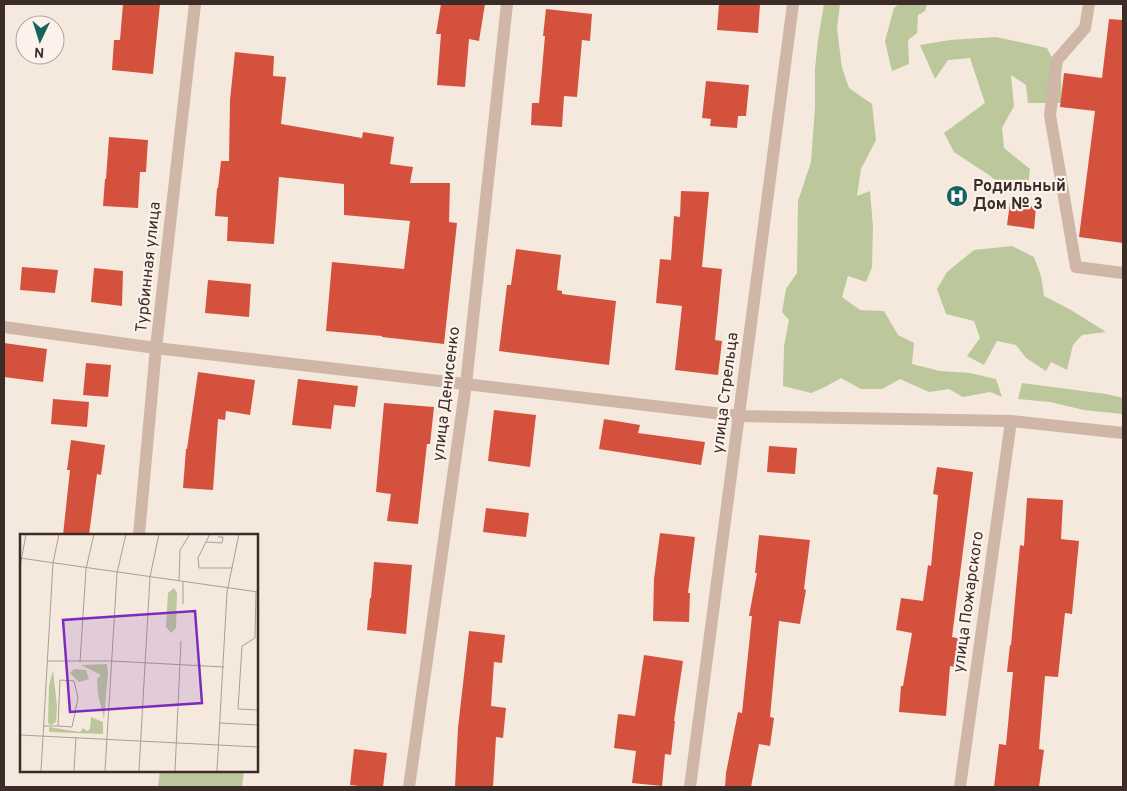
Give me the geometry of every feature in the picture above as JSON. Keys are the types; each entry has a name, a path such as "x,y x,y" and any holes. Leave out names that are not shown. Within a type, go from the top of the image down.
{"street":[{"name":"Турбинная улица","path":"140,534 156,348 195,4"},
{"name":"улица Денисенко","path":"409,787 466,384 507,4"},
{"name":"улица Стрельца","path":"690,787 793,4"},
{"path":"1089,4 1085,28 1057,60 1050,115 1076,267 1123,273"},
{"path":"4,327 156,348 740,416 1011,421 1123,433"},
{"name":"улица Пожарского","path":"960,787 1011,421"}],"green space":[{"path":"824,4 840,4 837,29 842,68 849,88 872,104 876,140 861,169 857,196 870,191 873,227 872,267 866,282 848,276 842,297 860,310 884,311 898,335 914,343 912,364 940,371 970,373 996,379 1002,397 990,392 963,397 949,389 929,392 900,379 882,389 861,389 841,378 811,393 783,386 784,346 789,320 782,312 786,289 797,273 798,201 811,162 815,107 815,69"},
{"path":"899,4 927,4 925,11 918,15 917,33 908,40 909,64 892,71 885,41 894,8"},
{"path":"996,37 1047,48 1061,75 1062,103 1028,103 1026,85 1011,75 1014,106 1002,128 1004,148 1030,169 1027,193 1005,188 954,152 944,133 985,103 970,58 948,60 935,79 920,45 950,40"},
{"path":"1012,246 1034,257 1041,276 1044,296 1106,332 1082,335 1073,345 1067,370 1051,362 1046,371 1026,358 1016,345 997,341 984,365 967,356 980,338 974,321 946,314 937,289 947,272 974,250"},
{"path":"1022,383 1123,398 1123,414 1084,410 1050,402 1018,399"},
{"path":"160,771 244,771 242,787 158,787"}],"building":[{"path":"123,4 160,4 153,74 112,70 114,40 120,40"},
{"path":"441,4 485,4 479,41 469,39 465,87 437,85 441,34 436,34"},
{"path":"719,4 760,4 758,33 717,30"},
{"path":"546,9 592,14 590,41 582,40 577,97 564,96 562,127 531,125 532,103 539,103"},
{"path":"1109,19 1123,20 1123,243 1079,237 1095,111 1060,107 1064,73 1102,78"},
{"path":"235,52 274,56 273,76 286,77 281,124 362,138 363,132 394,137 390,164 413,167 410,183 450,183 449,222 457,223 444,344 326,331 332,262 404,269 410,221 344,215 344,184 279,177 274,244 227,241 228,217 215,216 221,161 229,161 230,100"},
{"path":"706,81 749,85 746,116 738,116 737,128 710,126 711,119 702,118"},
{"path":"109,137 148,140 146,172 140,172 138,208 103,206"},
{"path":"681,191 709,192 702,267 722,269 715,340 722,341 718,375 675,370 682,306 656,303 660,259 671,260 674,216 680,217"},
{"path":"1010,203 1036,207 1034,229 1007,225"},
{"path":"516,249 561,255 557,290 562,291 562,294 616,301 609,365 499,351 507,285 511,285"},
{"path":"22,267 58,270 55,293 20,290"},
{"path":"94,268 123,271 122,306 91,302"},
{"path":"208,280 251,284 249,317 205,313"},
{"path":"4,343 47,349 43,382 4,377"},
{"path":"86,363 111,365 108,397 83,395"},
{"path":"198,372 255,380 250,415 226,411 225,420 218,419 213,490 183,488 186,449"},
{"path":"298,379 358,386 355,407 334,405 331,429 292,425"},
{"path":"53,399 89,402 87,427 51,424"},
{"path":"384,403 434,407 430,444 427,444 418,524 387,521 391,494 376,492"},
{"path":"494,410 536,415 530,467 488,461"},
{"path":"604,419 640,425 638,433 705,442 701,465 599,449"},
{"path":"71,440 105,445 101,475 97,474 89,534 63,534 70,470 67,470"},
{"path":"769,446 797,448 795,474 767,472"},
{"path":"937,467 973,472 952,637 966,640 962,668 950,666 946,716 899,712 901,686 903,686 912,633 896,630 901,598 923,601 928,565 931,566 938,495 933,494"},
{"path":"1027,498 1063,500 1061,539 1079,541 1072,614 1065,613 1058,677 1045,676 1039,749 1044,750 1039,787 994,787 999,744 1006,745 1013,672 1007,672 1020,545 1024,546"},
{"path":"486,508 529,513 526,537 483,532"},
{"path":"660,533 695,537 688,593 690,593 689,622 653,621 654,579"},
{"path":"759,535 810,540 804,589 806,590 800,624 779,621 770,717 774,718 770,746 759,744 751,787 725,787 738,712 742,713 752,616 749,616 757,573 755,573"},
{"path":"374,562 412,565 406,634 367,630"},
{"path":"469,631 505,635 502,663 494,662 491,706 506,708 503,738 496,737 493,787 455,787 458,728"},
{"path":"644,655 683,661 671,755 665,754 662,786 632,783 636,751 614,748 618,714 635,716"},
{"path":"354,749 387,753 383,787 350,785"}],"place":[{"name":"Родильный Дом № 3","path":"957,196"}]}
